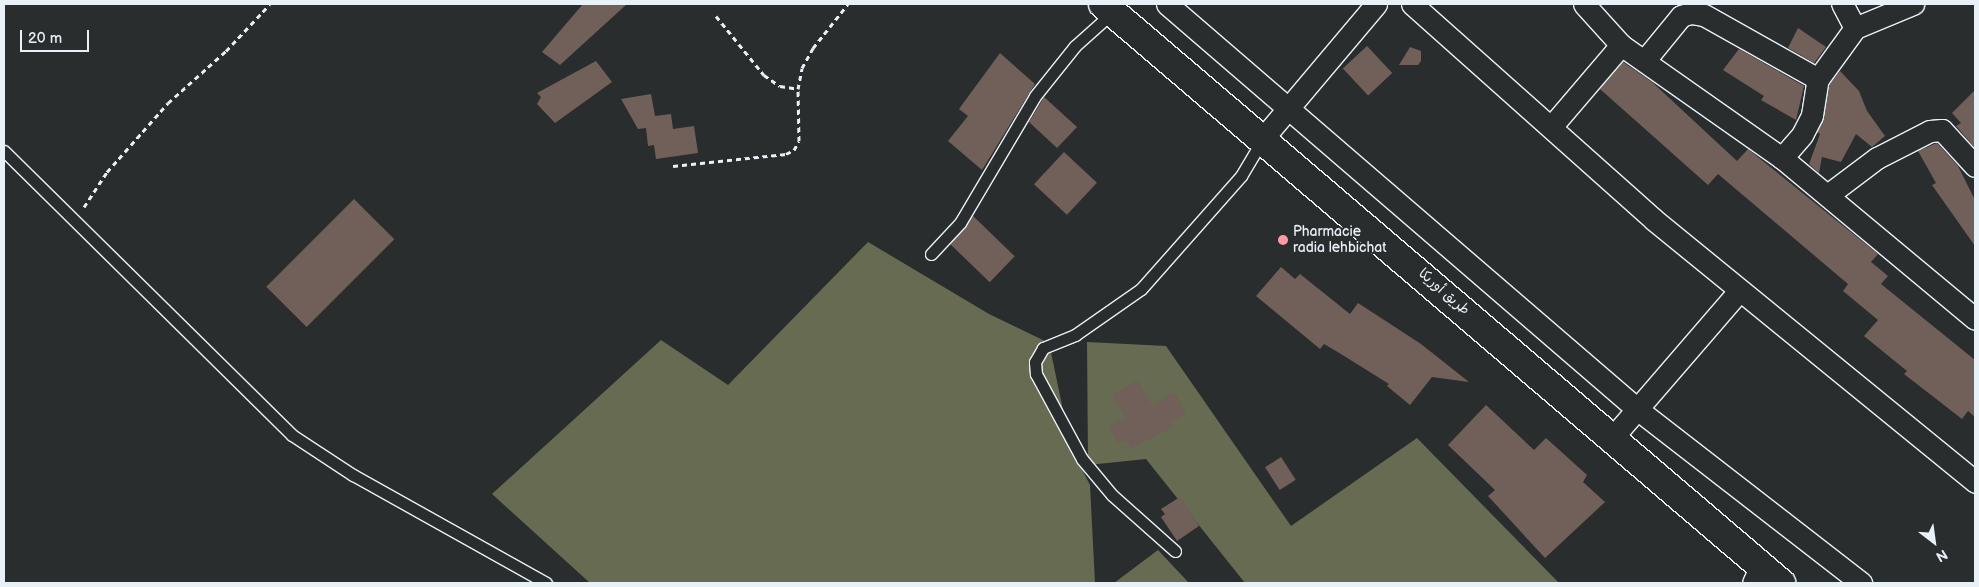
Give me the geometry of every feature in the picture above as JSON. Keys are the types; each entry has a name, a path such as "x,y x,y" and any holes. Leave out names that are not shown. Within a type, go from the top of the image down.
{"street":[{"path":"1166,4 1289,107 1637,409 1861,583"},
{"path":"1264,137 1376,4"},
{"path":"1412,4 1740,290 1975,482"},
{"path":"1584,4 1621,45 1645,60 1782,158 1829,194 1975,319"},
{"path":"1842,4 1855,28"},
{"path":"1782,158 1802,135 1812,115 1818,79 1855,28 1913,4"},
{"name":"طريق أوريكا","path":"1108,8 1264,137 1613,437 1756,575 1781,583"},
{"path":"1645,60 1681,16 1691,13 1704,15 1818,79"},
{"path":"1551,127 1621,45"},
{"path":"1829,194 1877,158 1930,131 1942,130 1975,166"},
{"path":"1613,437 1740,290"}],"lane":[{"path":"931,254 960,223 1035,96 1108,8"},
{"path":"1175,550 1112,495 1082,459 1036,374 1035,362 1043,348 1075,335 1141,289 1241,176 1264,137"},
{"path":"4,151 292,435 353,475 546,583"}],"path":[{"path":"75,220 107,172 168,103 226,51 270,4"},
{"path":"673,166 790,152 799,141 798,89 807,58 848,4"},
{"path":"716,16 764,75 780,86 798,89"}],"green space":[{"path":"868,242 989,314 1049,343 1071,448 1090,485 1095,583 590,583 492,494 661,340 728,385"},
{"path":"1087,342 1166,346 1291,526 1417,438 1559,583 1245,583 1146,459 1088,465"},
{"path":"1158,550 1189,583 1114,583"}],"building":[{"path":"583,4 627,4 560,65 542,52"},
{"path":"1798,28 1826,47 1814,63 1788,48"},
{"path":"1367,46 1392,73 1368,96 1343,69"},
{"path":"1410,47 1421,51 1421,61 1418,65 1399,65"},
{"path":"1739,49 1804,86 1796,120 1761,100 1764,96 1723,70"},
{"path":"1000,53 1035,84 982,170 948,141 968,116 959,109"},
{"path":"596,61 612,82 555,123 537,104 541,97 537,93"},
{"path":"1623,62 1652,82 1737,161 1748,149 1878,254 1871,262 1888,276 1881,284 1975,360 1975,417 1968,411 1962,419 1904,374 1907,371 1864,336 1878,320 1843,291 1848,284 1718,174 1708,185 1600,89"},
{"path":"1840,71 1859,91 1867,111 1885,136 1872,147 1856,134 1841,162 1822,157 1819,173 1809,164 1820,134 1817,132 1830,84"},
{"path":"1975,90 1975,148 1956,126 1961,123 1952,113"},
{"path":"651,94 655,116 671,114 673,129 694,126 698,153 656,159 654,145 648,146 646,128 638,129 621,99"},
{"path":"1044,97 1077,127 1057,148 1029,122"},
{"path":"1937,143 1958,166 1975,200 1975,246 1932,185 1936,183 1918,151"},
{"path":"1064,152 1097,183 1067,215 1034,184"},
{"path":"354,199 394,239 307,327 266,287"},
{"path":"973,216 1015,256 990,282 948,242"},
{"path":"1281,267 1295,279 1300,274 1350,314 1358,303 1421,344 1469,382 1432,377 1410,405 1387,386 1389,384 1341,354 1324,344 1320,349 1256,296"},
{"path":"1137,380 1152,405 1174,392 1186,413 1172,422 1174,426 1131,449 1126,440 1119,444 1109,427 1125,417 1112,395"},
{"path":"1486,405 1534,450 1546,438 1587,475 1583,482 1605,502 1545,558 1488,496 1495,490 1448,445"},
{"path":"1281,457 1296,480 1280,490 1265,467"},
{"path":"1180,497 1199,526 1177,541 1161,517 1165,514 1161,509"}],"place":[{"name":"Pharmacie radia lehbichat","path":"1283,240"}]}
